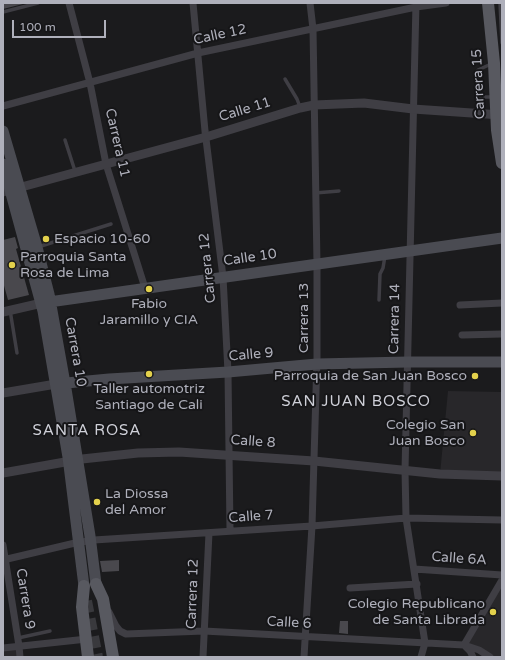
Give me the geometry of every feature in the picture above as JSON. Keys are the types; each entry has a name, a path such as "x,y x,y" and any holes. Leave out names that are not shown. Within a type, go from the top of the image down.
{"main road":[{"name":"Carrera 15","path":"488,3 496,97 500,115 497,130 502,163"},
{"name":"Carrera 10","path":"3,131 11,190 37,247 73,461 91,541 96,586"},
{"name":"Carrera 10","path":"3,164 46,302"},
{"name":"Calle 10","path":"46,302 502,238"},
{"name":"Calle 9","path":"61,383 228,372 317,364 502,362"},
{"name":"Carrera 10","path":"73,461 78,543 84,589"},
{"path":"96,586 103,599 113,657"},
{"path":"96,586 107,657"},
{"path":"84,589 82,607 88,657"}],"street":[{"name":"Carrera 11","path":"69,3 90,83 106,164 145,288"},
{"name":"Carrera 12","path":"193,3 206,137 223,277 228,372 230,531"},
{"name":"Carrera 13","path":"304,657 312,526 317,364 313,29 310,3"},
{"name":"Calle 12","path":"3,106 198,53 313,29 416,5 446,3"},
{"name":"Carrera 14","path":"416,5 405,470 406,518 425,644 421,657"},
{"name":"Calle 11","path":"11,190 206,137 314,105 364,103 413,109 500,115"},
{"name":"Calle 10","path":"6,311 46,302"},
{"path":"460,305 502,303"},
{"path":"462,335 502,334"},
{"name":"Calle 9","path":"3,393 61,383"},
{"name":"Calle 8","path":"3,473 73,461 145,453 179,452 229,454 314,461 440,474 502,476"},
{"name":"Calle 7","path":"4,560 91,541 406,518 502,520"},
{"name":"Carrera 12","path":"203,657 209,533"},
{"name":"Carrera 9","path":"3,545 4,560 20,657"},
{"name":"Calle 6A","path":"414,569 502,575"},
{"path":"473,657 464,645 502,580"},
{"path":"350,588 416,584"},
{"name":"Calle 6","path":"103,599 116,626 120,631 126,634 204,631 464,645 479,650 490,657"},
{"path":"3,648 87,639"}],"lane":[{"path":"3,12 38,3"},
{"path":"500,3 502,43"},
{"path":"495,26 500,130 502,140"},
{"path":"478,78 478,70 494,63"},
{"path":"285,79 297,99 300,108"},
{"path":"477,113 478,85"},
{"path":"478,96 496,97"},
{"path":"66,140 76,172"},
{"path":"315,193 339,191"},
{"path":"37,247 111,224"},
{"path":"379,300 380,274 383,268 385,255"},
{"path":"6,311 18,352"},
{"path":"18,638 50,631"}],"shaded area":[{"name":"Colegio San Juan Bosco","path":"448,391 502,392 502,476 440,474"},
{"name":"Colegio Republicano de Santa Librada","path":"502,580 502,657 490,657 464,645"},
{"path":"19,646 20,657 3,657 3,648"}],"building":[{"path":"3,4 23,4 3,9"},
{"name":"Parroquia Santa Rosa de Lima","path":"15,237 18,248 16,249 29,295 8,300 3,282 3,240"},
{"path":"119,560 119,571 102,572 100,561"},
{"path":"340,621 348,621 348,634 339,633"}],"tunnel":[{"path":"86,601 97,657"}],"place":[{"name":"Espacio 10-60","path":"46,239"},
{"name":"Parroquia Santa Rosa de Lima","path":"12,265"},
{"name":"Fabio Jaramillo y CIA","path":"149,289"},
{"name":"Taller automotriz Santiago de Cali","path":"149,374"},
{"name":"Parroquia de San Juan Bosco","path":"475,376"},
{"name":"Colegio San Juan Bosco","path":"473,433"},
{"name":"La Diossa del Amor","path":"97,502"},
{"name":"Colegio Republicano de Santa Librada","path":"493,612"}],"district":[{"name":"SAN JUAN BOSCO","path":"356,402"},
{"name":"SANTA ROSA","path":"87,431"}]}
